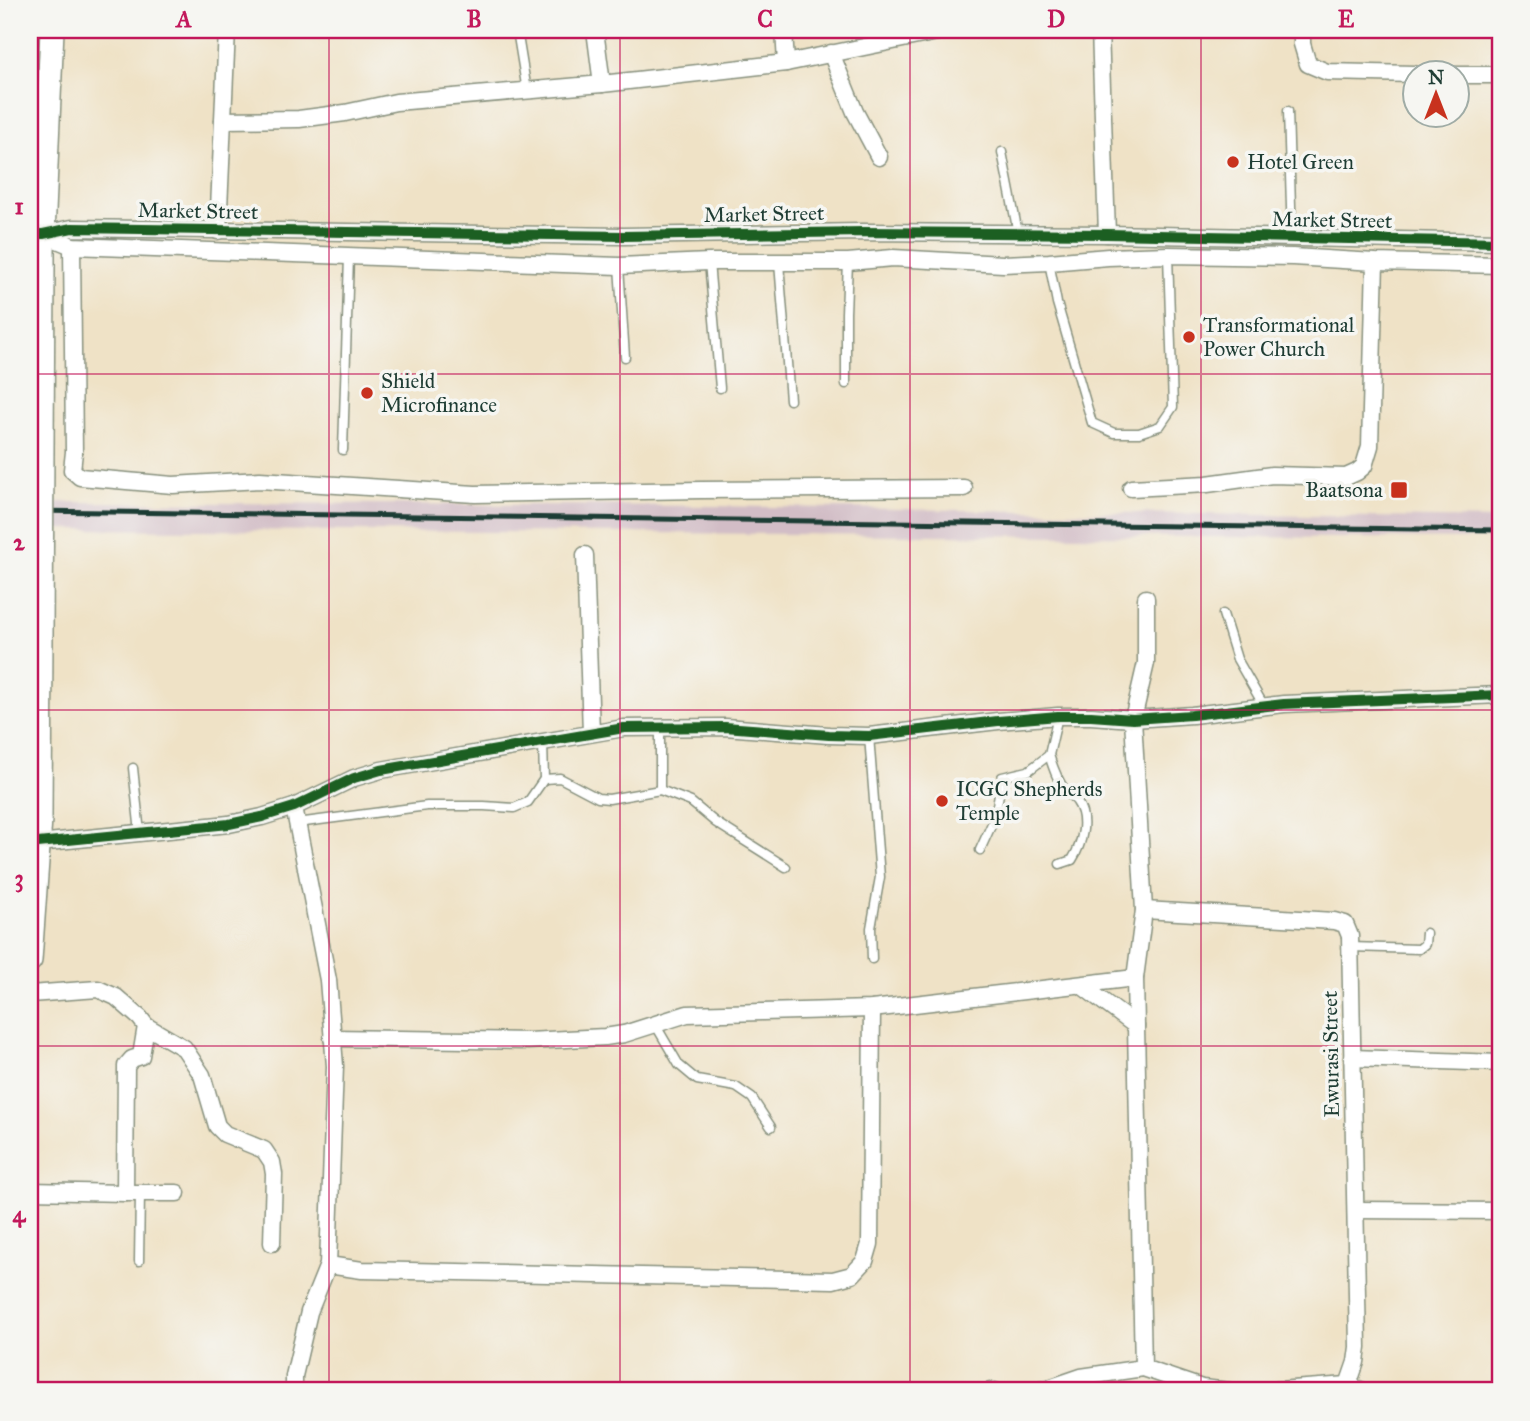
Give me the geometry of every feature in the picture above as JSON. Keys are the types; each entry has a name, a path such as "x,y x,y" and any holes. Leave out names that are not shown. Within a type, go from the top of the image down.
{"main road":[{"path":"30,960 40,819 43,267 36,234 52,30"}],"street":[{"path":"218,231 227,30"},
{"path":"594,30 602,84"},
{"path":"784,30 786,62"},
{"path":"223,120 299,119 396,102 602,84 786,62 947,30"},
{"path":"1100,30 1107,234"},
{"path":"1303,30 1302,44 1308,64 1327,72 1400,74"},
{"path":"831,54 855,112 879,157"},
{"path":"1470,75 1500,75"},
{"name":"Market Street","path":"36,234 72,228 624,236 863,232 1500,242"},
{"name":"Market Street","path":"36,234 72,246 619,266 709,262 848,262 893,258 1003,264 1168,255 1500,265"},
{"path":"72,246 72,470 80,477 173,485 260,480 475,494 964,488"},
{"path":"1130,488 1207,484 1272,475 1346,477 1364,466 1370,446 1375,262"},
{"path":"585,555 592,733"},
{"path":"1143,1368 1135,978 1144,910 1133,719 1146,663 1146,598"},
{"path":"38,843 296,815 354,778 381,770 624,728 725,727 869,736 1058,716 1133,719 1264,706 1500,695"},
{"path":"293,1391 293,1376 309,1312 328,1265 335,1066 328,980 296,815"},
{"path":"1144,910 1334,921 1345,924 1350,936 1350,947"},
{"name":"Ewurasi Street","path":"1350,947 1357,1210 1356,1388"},
{"path":"332,1038 528,1041 605,1037 624,1034 688,1014 872,1009 1135,978"},
{"path":"1081,985 1136,1026"},
{"path":"30,995 98,989 116,997 146,1026 188,1052 202,1075 217,1126 225,1134 264,1150 272,1162 272,1243"},
{"path":"328,1265 362,1270 820,1280 834,1280 852,1275 865,1261 870,1244 872,1009"},
{"path":"132,1193 127,1066 132,1059 141,1056 146,1026"},
{"path":"1352,1058 1500,1063"},
{"path":"30,1191 177,1193"},
{"path":"1357,1210 1500,1211"},
{"path":"1028,1391 1049,1388 1081,1377 1143,1368 1202,1388 1229,1391"},
{"path":"1264,1391 1356,1388"}],"lane":[{"path":"517,30 527,91"},
{"path":"1288,111 1292,238"},
{"path":"1002,152 1017,233"},
{"path":"1049,262 1057,303 1092,423 1114,433 1139,433 1160,426 1173,407 1168,255"},
{"path":"343,450 349,256"},
{"path":"709,262 720,388"},
{"path":"846,384 848,262"},
{"path":"779,263 790,400"},
{"path":"619,266 625,357"},
{"path":"1223,614 1237,659 1264,706"},
{"path":"1058,716 1049,755 1066,792 1077,802 1083,827 1079,849 1072,860 1060,864"},
{"path":"660,727 660,790"},
{"path":"869,736 880,877 871,928 872,959"},
{"path":"296,815 427,806 514,808 528,802 544,779 543,742"},
{"path":"980,849 995,817 1002,777 1028,771 1049,755"},
{"path":"133,768 141,833"},
{"path":"544,779 560,778 598,798 609,799 660,790 691,802 715,822 786,867"},
{"path":"1350,947 1419,949 1425,944 1426,933"},
{"path":"655,1024 679,1065 697,1080 736,1087 752,1098 771,1127"},
{"path":"132,1193 139,1261"}],"shaded area":[{"path":"52,502 713,506 1500,519 1500,539 57,529"}],"railway":[{"path":"30,511 1500,530"}],"cycle path":[{"path":"30,234 72,228 624,236 863,232 1500,242"},
{"path":"38,843 229,824 294,807 354,778 381,770 624,728 725,727 869,736 1058,716 1133,719 1284,704 1500,695"}],"place":[{"name":"Hotel Green","path":"1233,162"},
{"name":"Transformational Power Church","path":"1189,337"},
{"name":"Shield Microfinance","path":"367,393"},
{"name":"Baatsona","path":"1399,490"},
{"name":"ICGC Shepherds Temple","path":"942,801"}]}
